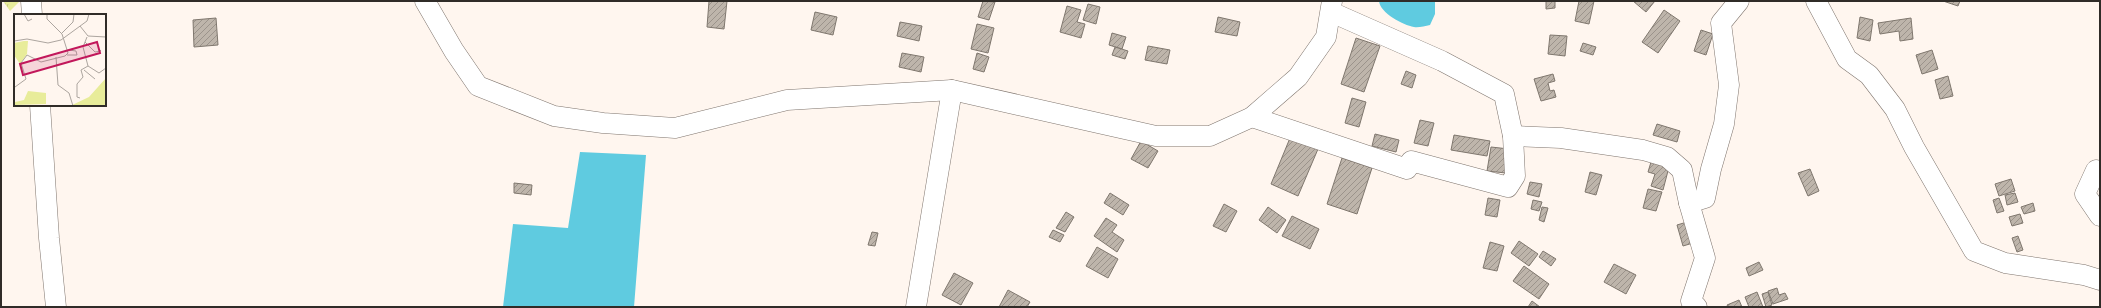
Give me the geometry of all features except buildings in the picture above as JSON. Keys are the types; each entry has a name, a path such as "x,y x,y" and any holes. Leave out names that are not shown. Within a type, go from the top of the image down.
{"street":[{"path":"31,1 32,14"},
{"path":"426,1 454,51 478,86 554,116 603,123 676,128 787,100 952,90 1156,136 1210,136 1252,117 1298,77 1326,37 1332,6 1504,94 1513,136 1515,176 1508,187 1411,161 1407,169 1252,117"},
{"path":"1689,203 1705,198 1710,169 1724,124 1729,85 1721,23 1739,1"},
{"path":"1816,1 1847,59 1869,75 1895,109 1914,147 1974,251 2005,264 2084,275 2100,280"},
{"path":"916,307 952,90"},
{"path":"40,106 49,238 56,307"},
{"path":"1513,136 1561,138 1643,150 1667,157 1682,170 1689,203 1705,258 1691,301 1697,307"},
{"path":"2096,170 2085,194 2100,216"}],"green space":[{"path":"3,1 20,1 10,11"}],"water":[{"path":"1379,1 1435,1 1435,14 1430,25 1414,27 1393,18 1383,10"},
{"path":"580,152 646,155 634,307 503,307 513,224 568,228"}]}
